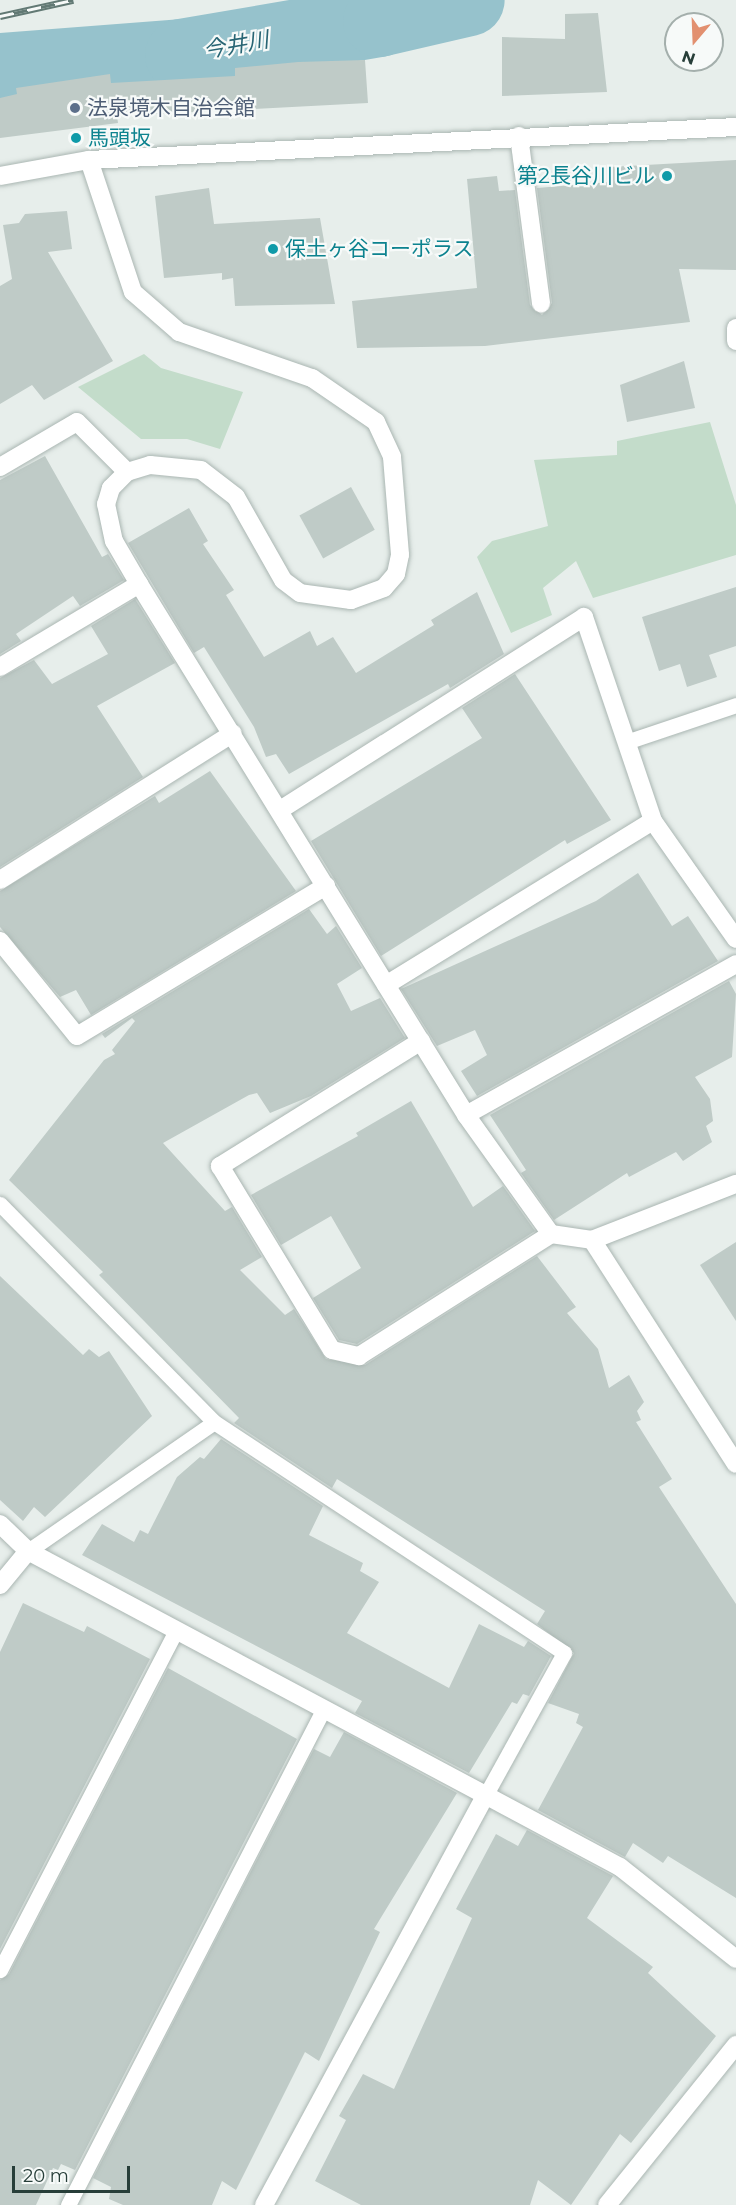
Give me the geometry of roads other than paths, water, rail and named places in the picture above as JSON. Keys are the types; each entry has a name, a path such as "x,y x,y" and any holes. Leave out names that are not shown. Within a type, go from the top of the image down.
{"street":[{"path":"0,176 89,160 519,136 736,128"},
{"path":"519,136 541,304"},
{"path":"89,160 133,292 179,332 312,378 376,422 392,457 400,555 396,574 384,588 351,600 300,593 283,580 236,497 220,480 176,464 150,465 127,472 111,489 106,504 114,541 139,584 233,733 466,1115 551,1234"},
{"path":"736,328 736,341"},
{"path":"0,467 77,422 127,472"},
{"path":"0,667 139,584"},
{"path":"280,810 584,617 629,741 653,821 736,939"},
{"path":"0,880 233,733"},
{"path":"387,985 653,821"},
{"path":"0,941 77,1036 326,885"},
{"path":"466,1115 736,964"},
{"path":"421,1041 220,1166 332,1350 359,1356 551,1234 591,1240 736,1180"},
{"path":"591,1240 736,1464"},
{"path":"0,1524 28,1551 484,1798 620,1867 736,1959"},
{"path":"0,1585 28,1551"},
{"path":"264,2205 484,1798"},
{"path":"607,2205 736,2045"}],"lane":[{"path":"629,741 736,705"},
{"path":"0,1204 214,1422 564,1653 484,1798"},
{"path":"28,1551 214,1422"},
{"path":"0,1970 176,1631"},
{"path":"68,2205 323,1710"}],"waterway":[{"name":"今井川","path":"0,69 181,55 379,21 469,0"}],"railway":[{"path":"0,16 73,0"}],"place":[{"name":"法泉境木自治会館","path":"75,108"},
{"name":"馬頭坂","path":"76,138"},
{"name":"第2長谷川ビル","path":"667,176"},
{"name":"保土ヶ谷コーポラス","path":"273,249"}]}
